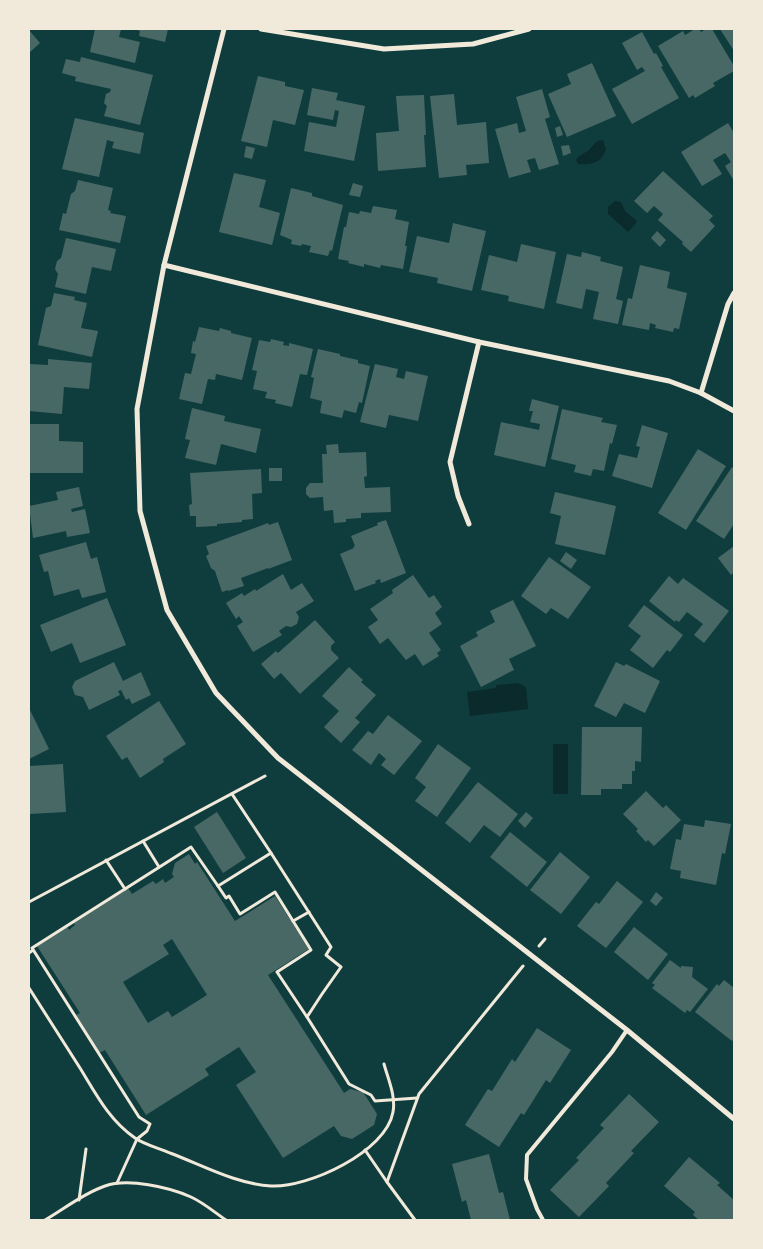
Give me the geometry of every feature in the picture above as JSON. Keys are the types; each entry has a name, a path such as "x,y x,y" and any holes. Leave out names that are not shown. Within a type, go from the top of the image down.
{"street":[{"path":"224,29 164,265 137,409 140,511 167,610 216,693 278,758 627,1030 734,1119"},
{"path":"260,29 384,49 473,44 529,29"},
{"path":"164,265 479,342 669,381 701,393 734,411"},
{"path":"701,393 728,304 734,293"},
{"path":"469,524 458,496 450,462 479,342"}],"lane":[{"path":"542,1220 536,1209 526,1179 527,1155 612,1052 627,1030"}],"path":[{"path":"29,902 265,776"},
{"path":"232,794 331,947 326,955 341,967 307,1017"},
{"path":"143,841 159,867"},
{"path":"29,952 33,950 32,948 191,847 226,898 228,896 240,914 275,892 311,950 277,972 349,1084 371,1095 375,1101 417,1098"},
{"path":"218,886 271,853"},
{"path":"106,860 125,888"},
{"path":"293,922 309,912"},
{"path":"538,948 544,939"},
{"path":"33,950 139,1117 150,1124 147,1131 137,1139 117,1183"},
{"path":"387,1182 417,1098 525,964"},
{"path":"29,988 113,1120 137,1139 230,1176 251,1182 270,1186 288,1185 316,1178 365,1150 385,1132 392,1116 394,1100 384,1064"},
{"path":"79,1200 86,1149"},
{"path":"365,1150 415,1220"},
{"path":"45,1220 98,1189 117,1183 143,1184 175,1191 205,1204 226,1220"}],"water":[{"path":"603,140 606,149 599,160 591,164 578,164 576,160 579,156 588,151 597,141"},
{"path":"615,201 621,202 625,211 637,221 628,232 608,214 608,207"},
{"path":"518,683 526,687 528,709 470,716 467,692 496,688 496,685"},
{"path":"553,744 568,744 568,794 553,794"}],"building":[{"path":"95,29 121,29 119,37 140,42 135,63 90,52"},
{"path":"135,29 168,29 165,42 139,36 140,31"},
{"path":"695,29 699,29 701,32 706,29 712,29 734,66 734,71 713,83 715,86 695,98 693,95 689,98 658,46 683,31 685,35"},
{"path":"720,29 734,29 734,51"},
{"path":"29,30 40,43 29,53"},
{"path":"642,32 654,54 656,53 663,66 661,67 679,98 632,124 612,89 645,71 642,67 637,70 622,43"},
{"path":"81,57 153,75 140,125 104,116 107,106 104,103 106,94 111,89 75,81 76,77 62,73 66,59 80,62"},
{"path":"592,63 616,116 567,137 548,94 571,84 567,74"},
{"path":"258,76 285,82 285,86 304,90 295,125 273,120 267,147 241,141"},
{"path":"312,88 338,93 336,100 365,106 354,161 304,151 309,122 336,127 339,111 335,110 333,120 307,115"},
{"path":"542,89 550,117 545,119 559,164 539,170 535,158 527,160 531,172 509,178 495,129 517,123 519,133 526,131 516,97"},
{"path":"454,94 457,125 486,122 489,163 466,165 467,175 439,178 430,96"},
{"path":"424,95 426,167 378,171 376,133 399,131 396,96"},
{"path":"75,118 144,133 140,154 112,148 114,142 107,140 99,177 62,169"},
{"path":"728,123 734,133 734,181 725,166 731,162 725,153 713,160 722,174 702,186 681,152"},
{"path":"560,126 563,135 557,137 555,128"},
{"path":"569,145 571,153 563,156 561,146"},
{"path":"246,146 255,148 252,159 244,157"},
{"path":"663,171 713,216 709,220 715,226 691,252 682,244 683,242 658,220 663,214 654,206 647,213 634,201"},
{"path":"234,173 266,180 259,207 280,213 272,245 219,232"},
{"path":"78,180 113,188 108,210 111,211 110,213 126,216 120,243 59,230 63,213 66,214 71,194 75,191"},
{"path":"353,183 363,186 360,197 349,195"},
{"path":"291,188 312,193 312,196 343,205 332,251 330,250 328,256 309,252 311,246 291,244 292,240 280,235"},
{"path":"373,206 397,210 395,219 409,222 403,269 381,265 380,268 364,264 364,267 338,259 349,212 359,214 360,211 371,213"},
{"path":"453,223 486,231 472,291 437,283 438,278 409,272 417,236 449,243"},
{"path":"657,231 666,240 660,247 651,238"},
{"path":"66,238 116,249 111,271 92,267 86,294 55,287 58,274 55,269 57,261 61,258"},
{"path":"521,244 556,252 544,309 508,301 509,296 481,290 489,255 517,262"},
{"path":"582,252 601,257 600,261 623,267 616,299 623,301 618,324 593,319 599,292 586,289 582,309 556,303 567,254 581,257"},
{"path":"640,265 670,272 667,288 687,293 679,329 674,328 673,332 655,328 656,325 650,323 649,330 622,325 628,298 632,299"},
{"path":"54,293 75,297 74,300 87,303 81,328 98,331 92,357 38,345 46,308 51,306"},
{"path":"199,327 219,331 220,328 252,338 242,380 216,374 215,380 208,379 202,404 179,399 185,373 191,374 196,354 191,353 193,341 195,342"},
{"path":"271,339 284,342 283,345 289,346 289,343 313,349 307,375 300,374 292,407 275,403 276,400 265,398 267,392 253,389 257,371 252,370 259,340 270,342"},
{"path":"318,349 340,354 340,356 358,360 358,363 370,366 362,403 359,402 356,413 344,410 342,418 320,413 322,401 310,398 314,378 311,377"},
{"path":"48,359 92,363 89,389 64,387 62,414 29,411 29,364 48,365"},
{"path":"375,364 398,369 396,377 404,379 406,371 428,376 418,421 389,415 386,428 360,422"},
{"path":"532,399 559,406 545,467 494,455 501,422 539,430 540,424 530,422 533,411 529,411"},
{"path":"192,408 225,416 224,421 261,429 256,453 221,444 216,465 185,458 190,440 185,439"},
{"path":"562,409 603,418 601,422 617,425 612,444 610,443 604,471 593,469 591,476 574,472 576,465 551,459"},
{"path":"29,424 59,424 59,441 83,442 83,473 29,473"},
{"path":"642,425 668,433 652,488 612,476 619,454 637,458 640,447 636,446"},
{"path":"338,444 339,453 366,452 367,476 364,477 365,488 390,487 391,512 361,513 361,518 346,519 346,522 334,523 333,510 324,511 323,497 310,498 306,494 306,488 310,483 323,483 322,454 327,454 326,445"},
{"path":"698,449 726,466 686,530 658,513"},
{"path":"732,467 734,469 734,524 724,539 696,521"},
{"path":"269,468 282,468 282,481 269,481"},
{"path":"261,469 262,493 252,494 253,519 217,524 217,526 196,527 196,516 190,516 189,505 192,504 190,473"},
{"path":"79,487 83,506 71,509 72,512 85,509 90,533 67,537 66,531 33,538 29,506 58,500 56,492"},
{"path":"555,492 616,506 605,555 555,544 561,516 550,513"},
{"path":"386,520 406,573 381,583 380,579 375,581 376,583 355,591 340,554 354,548 351,536"},
{"path":"278,522 292,560 241,578 244,586 222,592 215,571 211,568 206,556 209,554 206,546 268,523 269,525"},
{"path":"86,542 91,559 97,557 106,592 82,598 79,589 54,596 48,571 44,572 39,555"},
{"path":"734,546 734,572 731,575 718,558"},
{"path":"566,552 577,560 571,569 560,561"},
{"path":"549,557 591,587 568,619 551,608 546,614 521,596"},
{"path":"283,574 291,590 302,583 314,601 296,612 299,617 297,624 291,627 286,626 279,631 282,635 253,652 237,626 243,622 239,616 236,619 226,603 242,593 244,596 255,589 256,591"},
{"path":"413,575 429,598 434,595 442,607 435,613 442,624 429,633 441,650 437,653 439,656 423,666 415,654 406,660 388,638 380,644 368,627 378,620 370,609 393,593 392,590"},
{"path":"669,576 678,584 683,578 729,611 704,643 694,635 703,624 687,612 679,622 676,620 675,622 649,601"},
{"path":"107,598 126,645 80,663 72,643 51,652 40,625"},
{"path":"513,600 536,646 509,659 514,670 481,687 460,646 478,636 476,632 495,622 490,611"},
{"path":"644,605 683,635 670,652 667,650 653,668 630,650 641,636 628,626"},
{"path":"315,620 335,642 331,646 331,650 339,658 300,694 281,673 274,679 261,664 276,651 278,653"},
{"path":"114,662 123,681 141,672 151,695 132,704 129,698 126,700 121,690 118,691 120,695 89,710 83,697 75,695 72,687 75,681"},
{"path":"616,662 624,666 626,664 660,681 645,713 624,703 616,717 594,706"},
{"path":"349,667 363,680 361,682 376,695 355,718 360,722 341,743 324,727 339,711 322,696"},
{"path":"159,701 186,744 163,759 164,762 140,778 127,757 122,760 106,736"},
{"path":"29,708 49,749 29,759"},
{"path":"388,715 422,741 394,775 381,765 386,759 379,753 371,765 352,750 368,731 373,734"},
{"path":"582,727 642,727 641,762 635,761 635,771 632,771 632,784 622,784 622,789 601,789 601,795 581,795"},
{"path":"438,744 471,768 437,817 415,801 426,787 415,778"},
{"path":"63,764 66,812 29,814 29,766"},
{"path":"478,782 518,814 500,837 484,825 470,843 445,823"},
{"path":"646,791 663,808 666,805 681,820 654,846 648,840 646,842 636,831 638,829 623,814"},
{"path":"217,812 246,858 223,873 194,827"},
{"path":"526,812 533,818 525,828 518,821"},
{"path":"705,820 731,824 725,854 722,853 716,885 680,878 681,871 670,869 676,839 681,840 684,824 704,827"},
{"path":"510,832 547,862 527,887 490,857"},
{"path":"560,852 590,877 561,914 530,890"},
{"path":"189,854 195,864 197,862 235,921 275,896 309,949 268,975 344,1093 350,1089 363,1092 377,1114 374,1125 352,1139 341,1136 334,1126 283,1158 236,1085 256,1072 239,1047 205,1069 209,1075 146,1115 105,1050 99,1053 76,1015 80,1013 37,946 67,927 69,930 75,925 74,923 128,888 132,894 153,881 156,884 163,879 165,883 174,877 172,874 175,863","holes":["172,939 207,995 172,1017 168,1011 148,1023 123,982 169,954 163,945"]},
{"path":"617,881 643,902 606,948 577,926 596,902 599,904"},
{"path":"656,892 663,898 656,906 650,901"},
{"path":"634,927 668,954 648,980 614,952"},
{"path":"670,960 681,968 681,966 693,967 692,977 708,989 690,1012 687,1010 685,1013 652,988 655,985 652,983"},
{"path":"724,980 734,988 734,1038 732,1041 695,1012 717,984 719,986"},
{"path":"537,1028 571,1050 550,1083 546,1080 524,1115 521,1113 499,1147 465,1125 488,1089 492,1091 512,1059 515,1062"},
{"path":"629,1094 659,1122 631,1151 634,1153 606,1183 609,1186 579,1217 550,1190 579,1160 576,1158 604,1128 600,1125"},
{"path":"489,1154 499,1193 503,1192 510,1220 471,1220 466,1200 462,1202 452,1164"},
{"path":"689,1157 720,1183 717,1185 734,1200 734,1220 699,1220 693,1215 695,1212 664,1186"}]}
